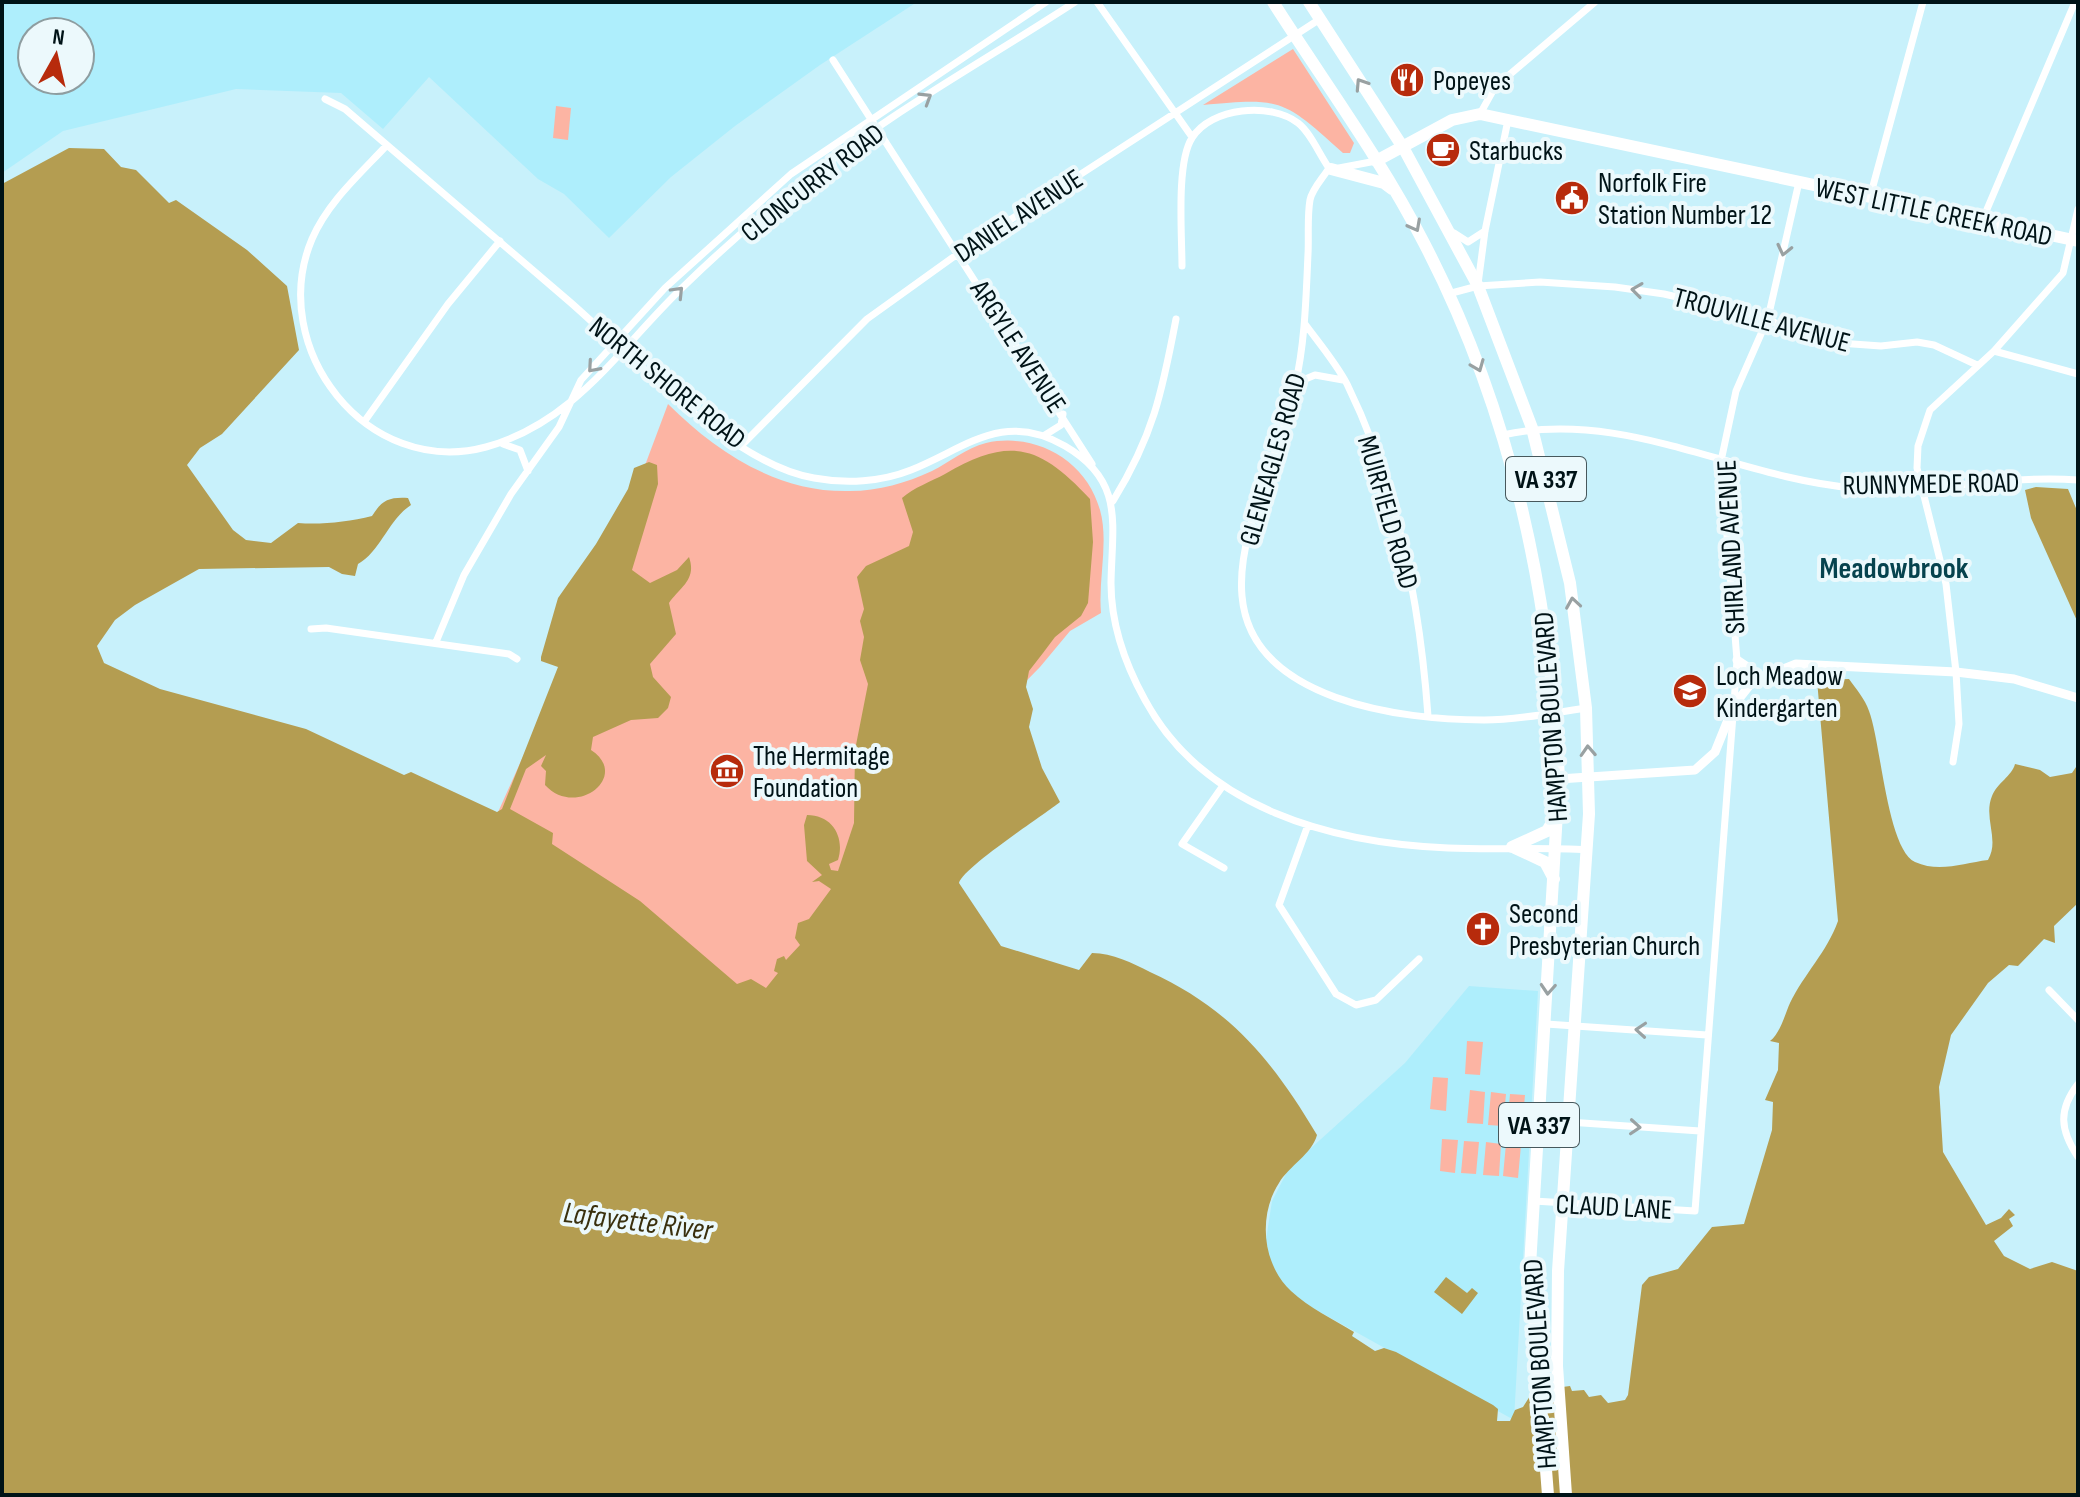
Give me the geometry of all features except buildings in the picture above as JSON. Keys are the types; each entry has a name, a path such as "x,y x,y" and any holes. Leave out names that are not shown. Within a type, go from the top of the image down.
{"main road":[{"name":"HAMPTON BOULEVARD","path":"1273,2 1395,192 1448,294 1503,435 1539,582 1556,712 1559,779 1558,848 1531,1279 1548,1495"},
{"name":"HAMPTON BOULEVARD","path":"1309,2 1404,149 1478,286 1532,428 1565,556 1586,708 1589,779 1588,850 1563,1204 1557,1366 1566,1495"},
{"name":"WEST LITTLE CREEK ROAD","path":"1376,161 1404,149 1452,120 1480,114 2076,241"},
{"path":"1330,168 1384,183 1395,192"},
{"path":"1512,847 1547,831 1559,807"},
{"path":"1512,847 1545,862 1555,883"}],"street":[{"name":"CLONCURRY ROAD","path":"436,642 464,575 576,395 581,380 615,341 685,268 767,192 871,117 1046,2"},
{"name":"CLONCURRY ROAD","path":"576,395 591,388 684,286 772,206 878,128 1075,2"},
{"path":"1097,2 1192,137"},
{"path":"1480,114 1495,87 1595,2"},
{"path":"1870,197 1923,2"},
{"path":"1982,221 2075,2"},
{"name":"DANIEL AVENUE","path":"742,445 867,319 959,253 1320,19"},
{"name":"ARGYLE AVENUE","path":"833,60 1063,414 1097,473"},
{"name":"NORTH SHORE ROAD","path":"325,99 345,109 709,424 798,475 851,481 912,469 976,437 992,433 1043,436 1077,454 1097,473 1113,501"},
{"path":"1182,266 1182,184 1192,137 1215,119 1255,110 1284,115 1304,129 1330,168"},
{"path":"1478,286 1485,231 1509,119"},
{"path":"387,145 327,213 312,239 300,295 307,346 329,386 364,422 389,437 423,448 464,450 498,443 547,421 576,395"},
{"name":"WEST LITTLE CREEK ROAD","path":"1330,168 1376,161"},
{"name":"GLENEAGLES ROAD","path":"1330,168 1311,197 1305,323 1296,383 1283,438 1244,546 1242,597 1252,628 1272,659 1296,682 1344,701 1428,716 1485,720 1586,708"},
{"name":"SHIRLAND AVENUE","path":"1695,1211 1737,660 1721,461 1736,391 1768,318 1799,182"},
{"path":"1953,762 1959,724 1956,672 1946,584 1921,488 1918,446 1930,410 1994,351 2063,273 2076,241 2078,209"},
{"path":"1450,230 1468,242 1485,231"},
{"path":"364,422 448,304 500,241"},
{"name":"TROUVILLE AVENUE","path":"1448,294 1478,286 1540,282 1598,285 1664,294 1768,318 1784,329 1825,342 1881,346 1917,342 1934,345 1977,365"},
{"path":"1176,319 1162,394 1141,456 1113,501 1112,600 1122,649 1132,676 1164,731 1222,787 1257,806 1308,825 1403,844 1588,850"},
{"name":"MUIRFIELD ROAD","path":"1305,323 1345,381 1369,435 1401,540 1422,640 1428,716"},
{"path":"1994,351 2078,374"},
{"path":"1296,383 1324,374 1345,381"},
{"path":"1043,436 1053,433 1061,425 1063,414"},
{"name":"RUNNYMEDE ROAD","path":"1503,435 1532,428 1596,429 1630,435 1721,461 1855,489 2078,480"},
{"path":"498,443 520,450 528,471"},
{"path":"311,629 326,628 436,642 509,654 517,659"},
{"path":"1737,660 1761,676"},
{"path":"1559,779 1695,770 1715,752 1734,705 1761,676 1796,664 1956,672 2014,679 2078,698"},
{"path":"1222,787 1182,844 1224,868"},
{"path":"1308,825 1279,905 1336,994 1356,1005 1376,1000 1419,959"},
{"path":"2049,990 2078,1020"},
{"path":"1546,1024 1707,1035"},
{"path":"2078,1084 2065,1101 2063,1127 2078,1157"},
{"path":"1539,1120 1700,1131"},
{"name":"CLAUD LANE","path":"1534,1201 1695,1211"}],"shaded area":[{"path":"2,2 917,2 820,65 735,126 671,177 609,238 564,194 538,179 429,77 383,129 341,93 236,89 63,131 2,173"},
{"path":"1293,49 1354,143 1350,153 1343,153 1294,112 1280,106 1250,102 1203,105"},
{"path":"556,106 571,108 568,140 553,138"},
{"name":"The Hermitage Foundation","path":"668,404 707,439 751,467 798,485 824,490 861,491 902,483 986,443 1023,442 1040,446 1071,464 1083,477 1100,510 1104,535 1101,613 1070,631 1040,667 851,859 728,1212 490,830 543,712 601,669 629,508"},
{"path":"1469,986 1538,991 1514,1420 1275,1287 1266,1240 1272,1201 1289,1168 1405,1063"},
{"path":"1467,1041 1483,1042 1480,1075 1465,1074"},
{"path":"1433,1077 1448,1078 1446,1111 1430,1109"},
{"path":"1470,1090 1485,1092 1483,1124 1467,1123"},
{"path":"1491,1092 1506,1094 1503,1126 1488,1125"},
{"path":"1510,1094 1525,1095 1522,1128 1507,1127"},
{"path":"1442,1139 1458,1140 1455,1173 1440,1171"},
{"path":"1464,1141 1479,1142 1476,1174 1461,1173"},
{"path":"1486,1142 1501,1144 1499,1176 1483,1175"},
{"path":"1506,1144 1521,1145 1518,1178 1503,1176"}],"water":[{"name":"Lafayette River","path":"69,148 104,149 121,167 136,170 169,203 176,200 247,250 287,286 299,350 222,434 200,448 187,465 233,530 246,540 271,543 298,523 315,524 372,516 383,503 396,498 408,498 411,505 396,519 373,551 358,564 355,576 329,567 199,569 135,605 115,620 97,646 104,663 160,689 306,729 404,775 411,772 497,812 502,809 558,667 541,661 541,657 558,598 596,544 628,489 634,468 649,462 657,465 658,484 632,570 650,583 677,570 689,557 689,577 669,603 676,634 650,664 653,677 671,697 668,708 658,718 631,720 593,737 591,750 602,760 605,771 595,790 571,798 545,785 546,771 541,766 546,755 526,769 510,809 553,833 552,844 640,901 737,984 751,979 766,988 778,973 774,971 777,959 784,956 786,960 800,945 795,938 798,923 809,919 831,889 819,881 812,882 822,875 807,861 804,825 807,815 824,819 835,829 840,852 838,860 829,864 831,870 838,871 854,823 855,750 868,684 860,660 864,637 860,621 864,609 857,577 866,566 909,546 913,532 902,498 968,462 1006,451 1039,457 1072,481 1090,499 1093,542 1088,603 1081,616 1055,637 1029,671 1026,687 1033,709 1029,727 1042,768 1060,802 988,854 959,883 1001,946 1079,970 1092,953 1122,959 1178,986 1226,1019 1246,1038 1283,1083 1317,1135 1310,1148 1279,1183 1268,1210 1266,1239 1281,1280 1298,1297 1354,1332 1352,1336 1375,1351 1384,1348 1396,1352 1493,1405 1498,1409 1497,1421 1510,1421 1515,1410 1523,1407 1533,1391 1570,1386 1572,1391 1584,1390 1589,1397 1601,1395 1608,1403 1625,1400 1642,1285 1649,1277 1678,1269 1712,1227 1744,1224 1772,1130 1773,1102 1765,1100 1778,1070 1779,1043 1770,1041 1838,921 1817,680 1849,679 1865,702 1898,837 1905,853 1924,865 1952,866 1988,860 1992,845 1989,812 1992,796 2015,764 2040,770 2050,777 2072,773 2078,764 2078,903 2054,926 2055,943 2044,939 2018,966 2009,965 1988,983 1951,1035 1939,1087 1943,1152 1986,1225 2001,1218 2009,1209 2015,1215 2009,1219 2013,1226 1994,1241 2004,1256 2030,1269 2052,1262 2078,1271 2078,1495 2,1495 2,184"},
{"path":"2036,487 2068,489 2078,513 2078,623 2031,518 2025,490"},
{"path":"1446,1277 1467,1293 1472,1288 1478,1293 1462,1314 1434,1292"}],"place":[{"name":"Popeyes","path":"1407,80"},
{"name":"Starbucks","path":"1443,150"},
{"name":"Norfolk Fire Station Number 12","path":"1572,198"},
{"name":"Loch Meadow Kindergarten","path":"1690,691"},
{"name":"The Hermitage Foundation","path":"727,771"},
{"name":"Second Presbyterian Church","path":"1483,929"}],"district":[{"name":"Meadowbrook","path":"1894,568"}]}
